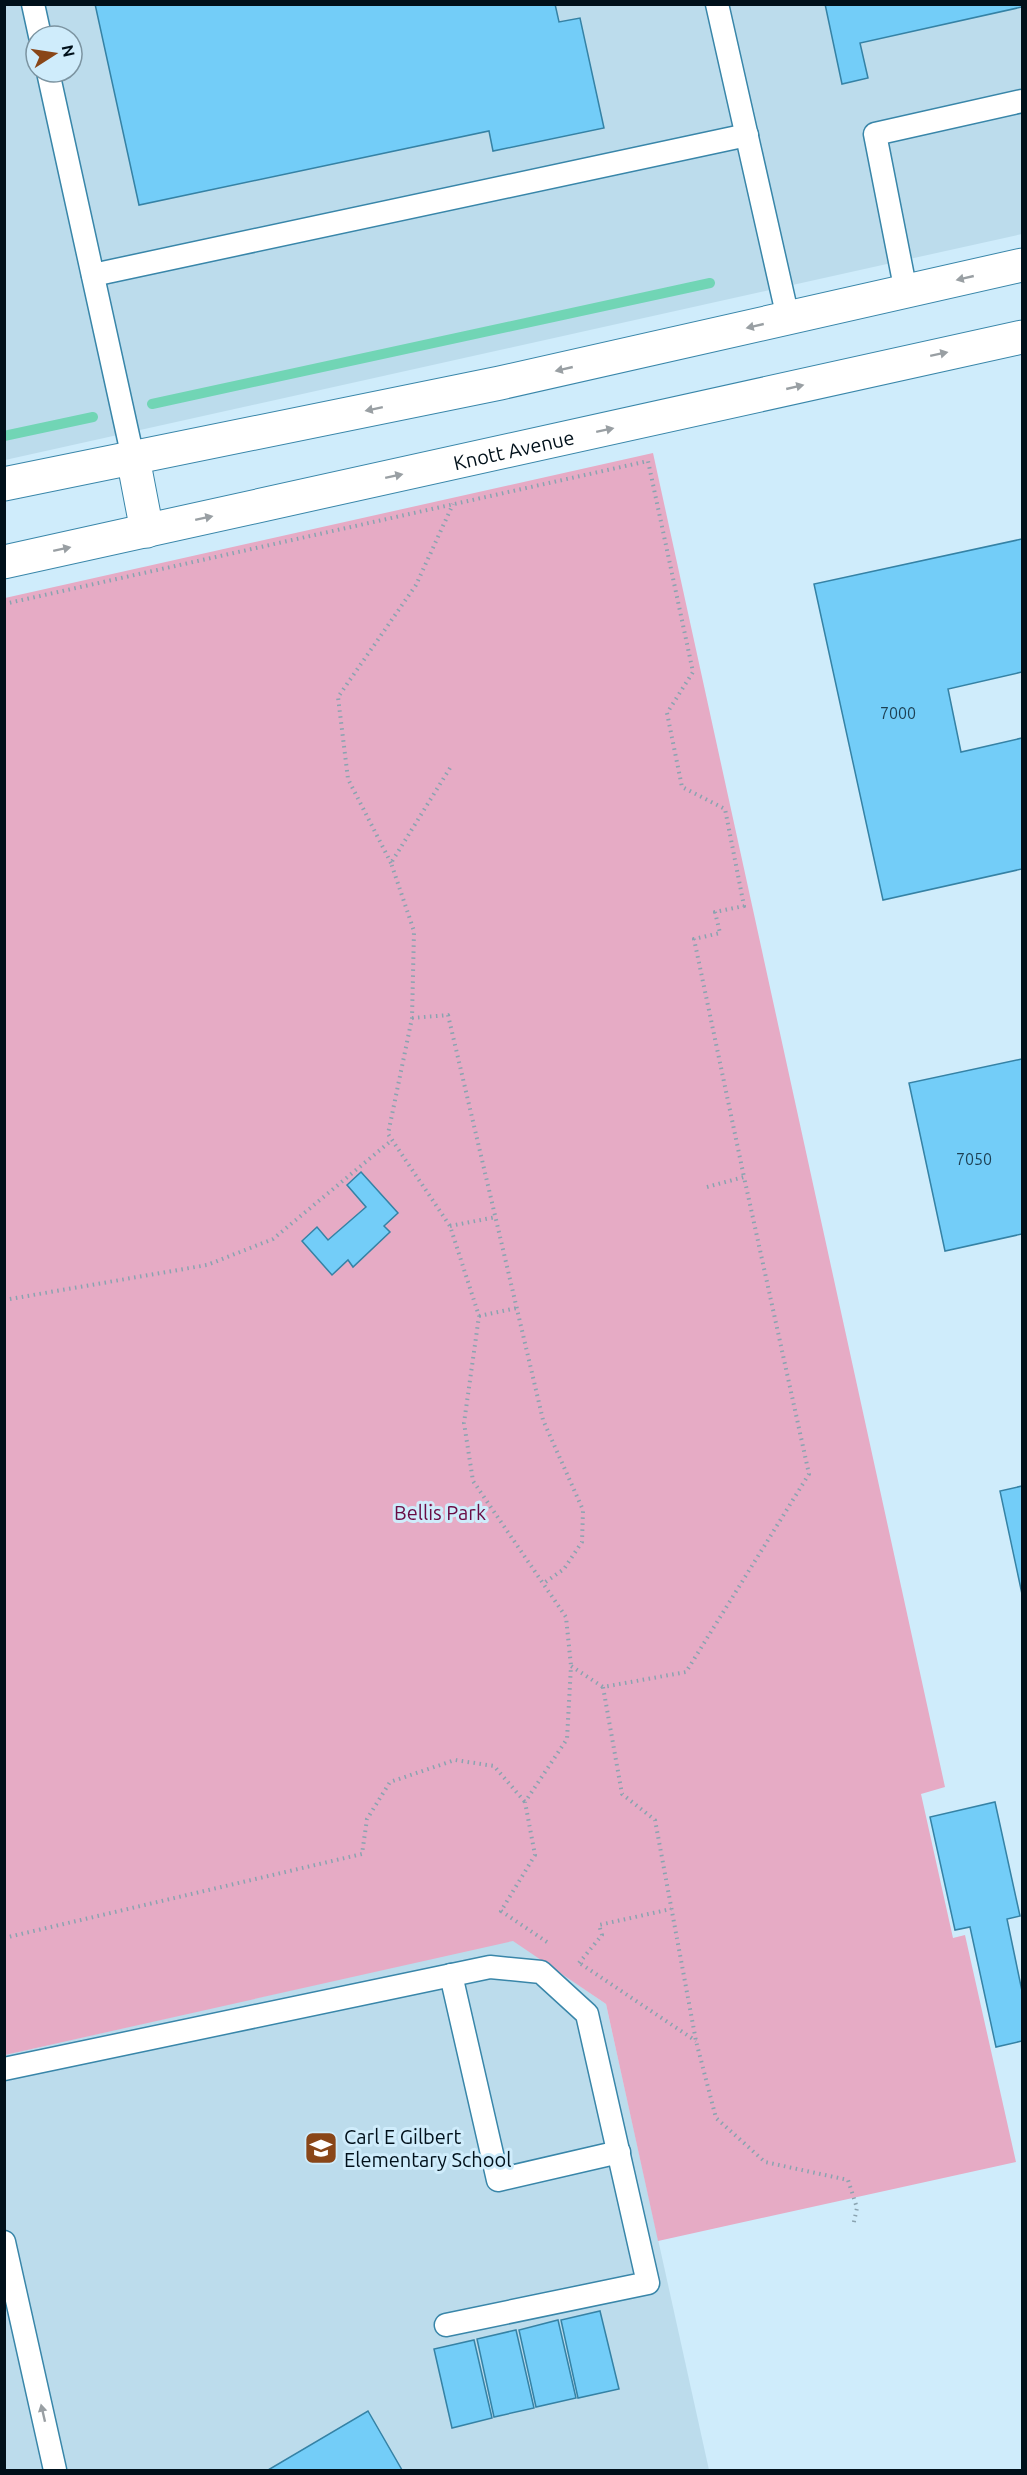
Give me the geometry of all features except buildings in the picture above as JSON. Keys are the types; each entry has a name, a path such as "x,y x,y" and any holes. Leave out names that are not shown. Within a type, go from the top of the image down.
{"main road":[{"path":"4,484 501,383 1023,265"},
{"name":"Knott Avenue","path":"4,562 1023,337"},
{"path":"133,458 147,531"}],"lane":[{"path":"33,4 37,24"},
{"path":"717,4 788,318"},
{"path":"51,84 133,458"},
{"path":"906,292 876,134 1023,101"},
{"path":"93,275 747,135"},
{"path":"4,2069 490,1967 541,1972 587,2014 648,2283 446,2325"},
{"path":"451,1975 498,2180 619,2152"},
{"path":"4,2242 55,2470"}],"path":[{"path":"4,604 648,461 693,672 667,713 682,787 725,808 744,906 715,912 720,933 694,939 809,1474 686,1672 603,1687 571,1666"},
{"path":"453,504 416,585 338,697 348,779 391,863 414,931 412,1018 388,1134 450,1226 479,1316 464,1423 474,1481 566,1617 571,1666 567,1739 525,1802"},
{"path":"391,863 450,768"},
{"path":"412,1018 448,1015 543,1420 583,1510 582,1542 564,1569 544,1583"},
{"path":"4,1300 207,1265 273,1239 392,1140"},
{"path":"707,1187 744,1177"},
{"path":"450,1226 496,1217"},
{"path":"479,1316 517,1308"},
{"path":"603,1687 622,1794 655,1820 696,2041 716,2118 765,2162 848,2180 857,2208 853,2226"},
{"path":"4,1938 362,1854 367,1820 390,1782 455,1760 494,1766 525,1802 535,1855 501,1911 550,1944"},
{"path":"579,1963 602,1935 599,1925 671,1909"},
{"path":"569,1957 696,2041"}],"shaded area":[{"path":"4,5 1022,5 1022,234 5,460"},
{"name":"Carl E Gilbert Elementary School","path":"513,1940 606,2004 709,2470 5,2470 4,2055"}],"green space":[{"name":"Bellis Park","path":"653,453 945,1787 921,1794 953,1938 965,1935 1016,2162 658,2241 606,2004 513,1941 5,2055 5,598"}],"waterway":[{"path":"152,404 710,283"},
{"path":"4,436 93,417"}],"place":[{"name":"Carl E Gilbert Elementary School","path":"321,2148"}]}
